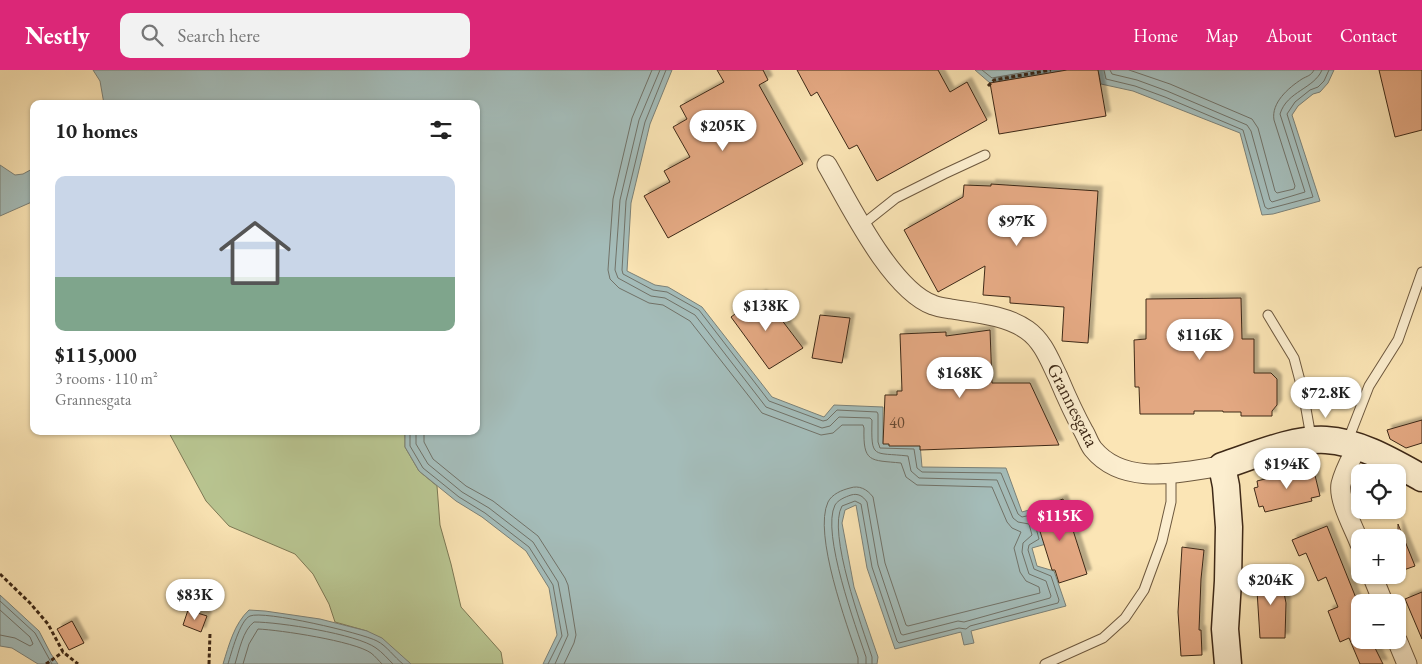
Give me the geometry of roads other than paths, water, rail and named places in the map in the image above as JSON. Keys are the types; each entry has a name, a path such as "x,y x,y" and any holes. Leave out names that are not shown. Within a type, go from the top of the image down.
{"street":[{"name":"Grannesgata","path":"827,165 891,271 905,287 933,306 994,316 1012,321 1028,330 1037,339 1046,352 1077,420 1093,449 1107,461 1125,470 1144,474 1171,474 1222,466 1268,451 1312,440 1326,440 1352,445 1388,460 1422,478"},
{"path":"1352,445 1341,485 1341,494 1354,529"},
{"path":"1222,466 1226,486 1229,527 1225,629 1228,664"},
{"path":"1401,649 1407,664"}],"lane":[{"path":"862,225 896,198 985,155"},
{"path":"1352,445 1369,386 1398,340 1422,272"},
{"path":"1268,315 1294,358 1303,392 1312,440"},
{"path":"1045,664 1103,638 1125,618 1144,590 1162,542 1171,502 1171,474"}],"water":[{"path":"93,70 672,70 650,124 631,203 627,271 655,285 668,287 702,307 772,397 824,417 834,405 883,407 883,443 920,444 922,467 1006,468 1022,512 1036,508 1046,544 1032,548 1037,566 1054,571 1066,606 971,631 974,643 964,645 961,632 895,649 867,568 856,505 845,510 842,523 854,587 878,657 877,664 543,664 557,635 549,588 526,551 482,517 456,501 419,471 405,447 405,435 480,435 480,100 103,100 100,81"},
{"path":"975,70 1068,70 990,83"},
{"path":"1098,70 1334,70 1328,83 1320,92 1313,94 1298,106 1292,115 1320,201 1273,214 1262,215 1240,133 1133,91 1101,84"},
{"path":"0,165 15,175 30,170 30,203 0,216"},
{"path":"0,595 39,631 58,664 38,664 12,648 0,646"},
{"path":"249,610 320,619 367,631 382,638 411,664 223,664 236,628"}]}
